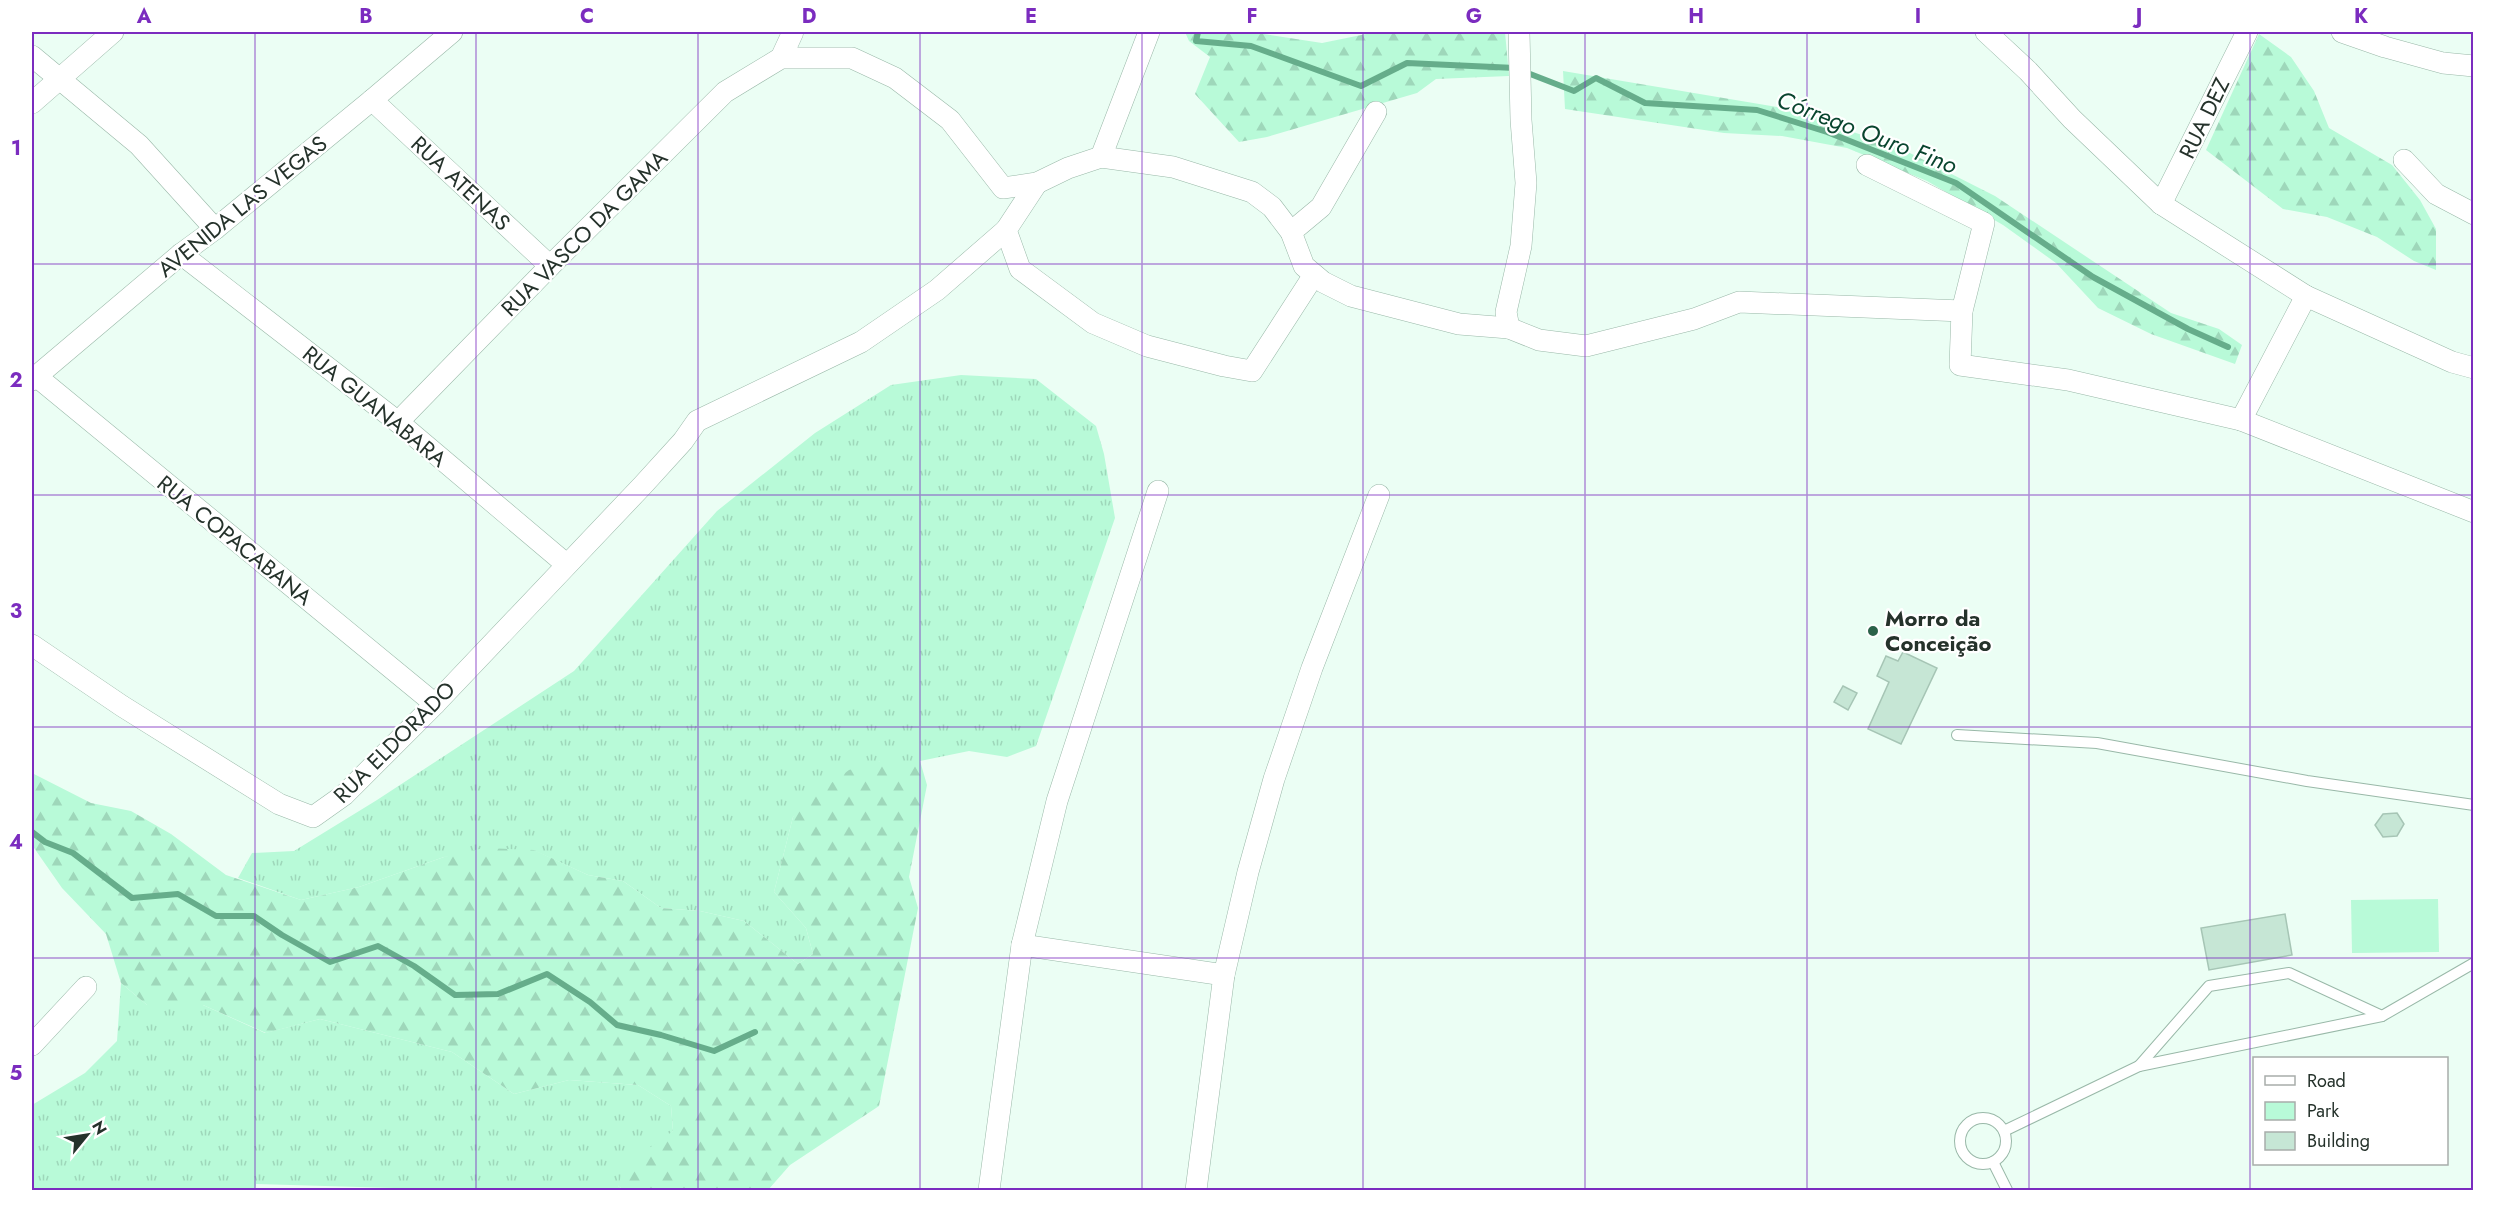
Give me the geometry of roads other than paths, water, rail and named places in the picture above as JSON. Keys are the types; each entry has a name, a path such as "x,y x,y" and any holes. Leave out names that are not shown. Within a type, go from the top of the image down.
{"street":[{"path":"32,103 113,32"},
{"name":"AVENIDA LAS VEGAS","path":"34,378 452,32"},
{"path":"793,32 781,58 852,58 895,78 950,120 1004,188 1037,183 1068,168 1101,157 1173,166 1252,192 1272,207 1291,232 1304,266 1323,282 1351,296 1459,324 1509,328 1539,340 1586,346 1694,319 1739,302 1962,311"},
{"path":"1101,157 1149,32"},
{"path":"1509,328 1506,312 1521,246 1526,183 1519,32"},
{"path":"1986,32 2161,204 2306,296 2452,362 2474,368"},
{"name":"RUA DEZ","path":"2161,204 2247,32"},
{"path":"2342,32 2443,63 2474,66"},
{"path":"32,56 58,80 140,145 215,229"},
{"name":"RUA VASCO DA GAMA","path":"398,422 724,92 781,58"},
{"name":"RUA ATENAS","path":"372,100 550,266"},
{"path":"1291,232 1321,207 1376,112"},
{"path":"2404,160 2436,194 2474,214"},
{"path":"1867,165 1984,223 1962,311 1960,365 2068,380 2241,420 2474,512"},
{"path":"1037,183 1006,231 1020,269 1093,323 1148,346 1252,371 1314,275"},
{"name":"RUA ELDORADO","path":"32,645 122,706 279,804 313,817 344,795 435,704 659,467 697,421 861,342 937,290 1006,231"},
{"name":"RUA GUANABARA","path":"181,254 398,422 566,564"},
{"path":"2241,420 2306,296"},
{"name":"RUA COPACABANA","path":"34,378 435,704"},
{"path":"989,1191 1022,945 1057,801 1158,491"},
{"path":"1196,1191 1224,975 1248,872 1274,779 1312,668 1378,495"},
{"path":"1022,945 1224,975"},
{"path":"32,1045 86,987"}],"lane":[{"path":"1957,735 2097,743 2307,781 2474,805"},
{"path":"2004,1131 2139,1066 2382,1016 2474,963"},
{"path":"2139,1066 2209,986 2289,973 2382,1016"},
{"path":"1980,1118 1998,1123 2004,1131 2005,1150 1993,1162 1981,1165 1964,1156 1960,1147 1960,1137 1964,1128 1971,1121 1980,1118"},
{"path":"1993,1162 2007,1191"}],"waterway":[{"name":"Córrego Ouro Fino","path":"1198,32 1196,41 1251,46 1361,86 1407,63 1515,68"},
{"name":"Córrego Ouro Fino","path":"1525,72 1574,91 1596,78 1645,103 1757,110 1827,132 1956,183 2093,277 2188,329 2228,347"},
{"path":"32,832 45,842 73,853 132,898 178,894 216,916 254,916 330,962 378,946 414,966 455,995 498,994 547,974 590,1002 617,1025 714,1051 755,1032"}],"place":[{"name":"Morro da Conceição","path":"1873,631"}]}
